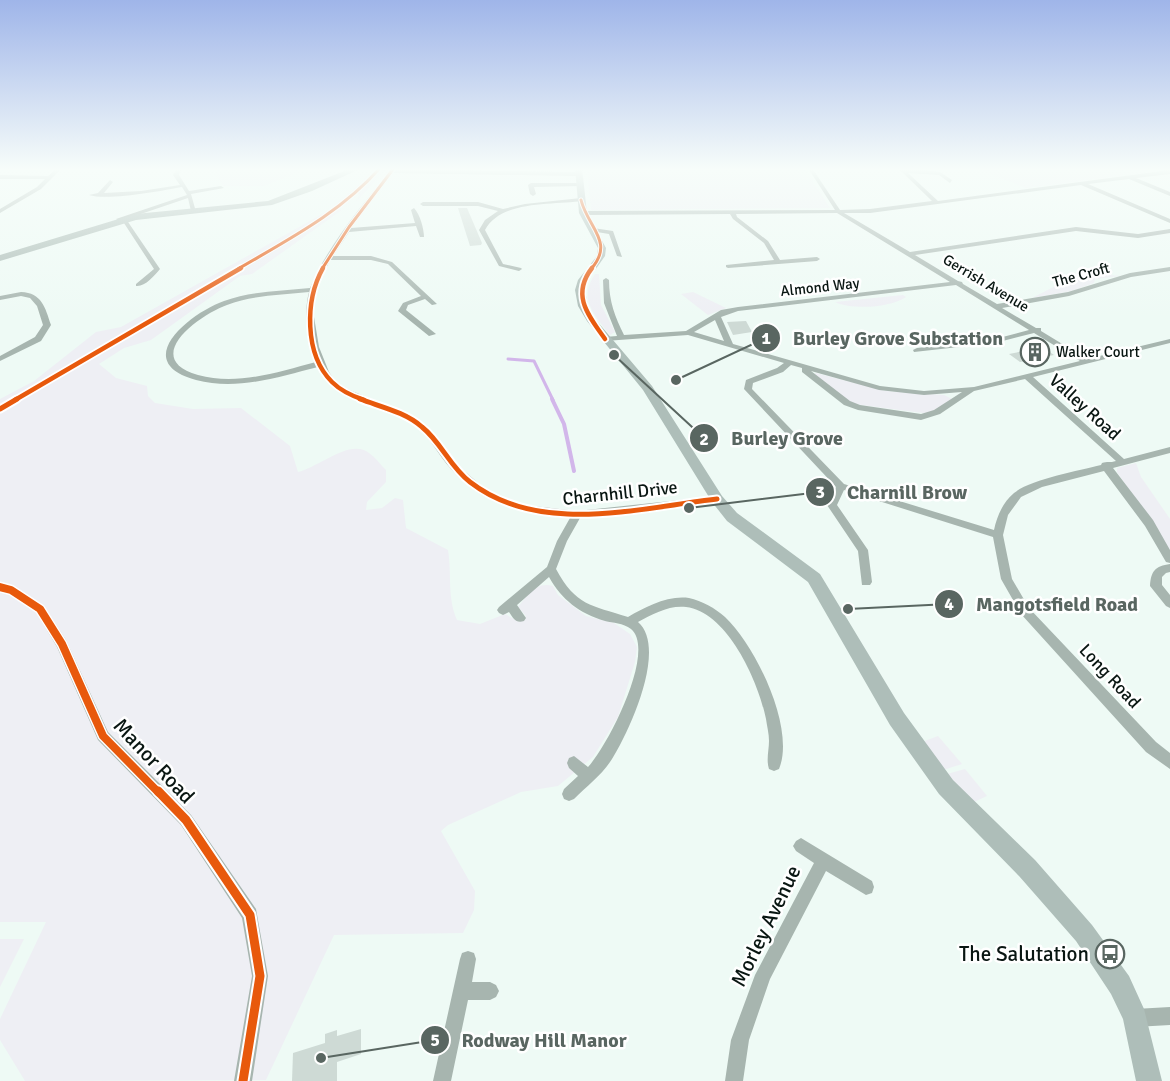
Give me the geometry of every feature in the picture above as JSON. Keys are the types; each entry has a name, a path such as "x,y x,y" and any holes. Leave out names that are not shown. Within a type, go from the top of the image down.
{"main road":[{"path":"0,258 112,223 137,218"},
{"path":"586,218 602,248 601,256 584,280 580,296 592,321 614,339 648,388 717,499 749,531 814,579 897,719 946,787 1027,868 1084,933 1120,985 1135,1017 1149,1081"}],"street":[{"path":"112,223 124,218"},
{"name":"Charnhill Drive","path":"357,218 330,258 312,290 309,313 319,364 324,374 344,391 416,421 454,467 479,491 502,503 554,514 577,515 717,499"},
{"path":"417,218 422,236"},
{"path":"489,218 482,230 501,264 519,269"},
{"path":"736,218 766,242 777,260"},
{"name":"Gerrish Avenue","path":"850,218 999,306 1087,362"},
{"path":"125,220 157,268 138,285"},
{"path":"349,230 419,224"},
{"path":"911,254 1076,229 1138,236 1170,231"},
{"path":"593,230 611,232 620,256"},
{"path":"330,258 382,259 390,263 434,304"},
{"path":"728,266 777,260 817,259"},
{"path":"494,269 501,264"},
{"name":"The Croft","path":"999,306 1069,294 1130,275 1170,269"},
{"path":"606,280 607,311 614,339 688,333 800,367 879,388 900,391 924,393 974,389 1170,341"},
{"name":"Almond Way","path":"688,333 717,316 738,309 960,283"},
{"path":"312,290 261,295 214,307 182,327 169,346 169,357 177,369 187,374 218,381 263,378 319,364"},
{"path":"0,298 34,296 39,299 47,325 38,339 0,359"},
{"path":"425,297 405,304 402,311 432,334"},
{"path":"717,316 730,345"},
{"path":"917,350 995,341 1038,330"},
{"path":"789,363 774,373 749,382 748,389 841,486 998,535 1003,514 1018,495 1039,484 1105,465 1170,450"},
{"path":"800,367 846,403 921,417 937,412 974,389"},
{"name":"Valley Road","path":"1027,376 1122,462"},
{"name":"Valley Road","path":"1105,465 1149,523 1170,560"},
{"path":"841,486 832,505 863,550 866,582"},
{"path":"520,618 506,608 551,569 562,541 577,515"},
{"name":"Long Road","path":"998,535 1007,579 1025,611 1151,747 1170,762"},
{"path":"1170,568 1163,569 1156,576 1156,586 1170,603"},
{"path":"551,569 561,590 576,603 601,615 629,622 639,629 644,641 644,659 625,719 600,765 568,794"},
{"name":"Manor Road","path":"0,587 10,590 40,609 62,644 104,736 186,820 250,915 260,976 243,1081"},
{"path":"629,622 653,608 687,602 713,613 733,632 751,659 775,731 774,764"},
{"path":"574,763 588,776"},
{"name":"Morley Avenue","path":"801,846 866,887"},
{"name":"Morley Avenue","path":"734,1081 740,1040 763,975 824,861"},
{"path":"442,1081 468,959"},
{"path":"461,991 490,991"},
{"path":"1135,1017 1170,1016"}],"shaded area":[{"path":"314,218 330,218 252,274 240,276 151,340 124,348 99,364 116,378 147,386 148,396 155,403 193,409 241,408 290,446 298,472 343,451 361,449 369,453 386,470 386,482 367,502 366,510 382,508 395,498 403,500 406,528 448,550 451,594 457,620 480,624 505,614 519,622 526,616 518,607 533,590 547,585 553,586 558,595 586,616 614,623 630,634 637,647 635,662 618,717 593,757 558,786 521,792 448,825 441,831 475,891 474,910 463,933 334,935 266,1080 25,1081 0,1040 0,1019 46,922 0,922 0,399 34,381 96,332 121,327"},
{"path":"595,274 599,274 601,305 615,332 610,335 594,313 588,299 590,283"},
{"path":"1098,274 1121,276 1095,279 1094,283 1072,291 1032,298 1073,277"},
{"path":"693,292 726,308 708,315 681,294"},
{"path":"903,295 906,297 881,306 861,307 835,302"},
{"path":"813,374 886,391 944,395 952,399 932,412 923,413 861,405 852,403"},
{"path":"1136,463 1141,477 1170,519 1170,550 1117,472 1117,468"},
{"path":"938,736 962,764 940,771 922,742"},
{"path":"965,769 987,796 974,802 947,774"},
{"path":"0,939 24,939 0,987"}],"building":[{"path":"461,218 471,218 482,243 470,246"},
{"path":"746,321 752,332 733,335 727,322"},
{"name":"Walker Court","path":"1038,344 1054,355 1020,362 1009,354 1024,351 1020,348"},
{"path":"361,1029 361,1054 337,1062 337,1081 292,1081 293,1053 325,1043 325,1034 337,1030 337,1036"}],"waterway":[{"path":"508,359 534,361 553,400"},
{"path":"552,399 564,424 574,471"}],"cycle path":[{"path":"0,409 325,218"},
{"path":"356,218 327,260 311,296 311,325 319,361 328,378 344,391 405,415 423,427 454,467 480,490 494,498 525,509 577,515 717,499"},
{"path":"589,218 600,239 602,254 584,280 581,298 587,314 605,339"},
{"path":"0,587 11,590 40,609 62,644 103,736 186,820 250,915 260,976 243,1081"}],"place":[{"name":"Walker Court","path":"1035,352"},
{"name":"Burley Grove","path":"614,355"},
{"name":"Burley Grove Substation","path":"676,380"},
{"name":"Charnill Brow","path":"689,508"},
{"name":"Mangotsfield Road","path":"848,609"},
{"name":"The Salutation","path":"1110,954"},
{"name":"Rodway Hill Manor","path":"321,1058"}]}
